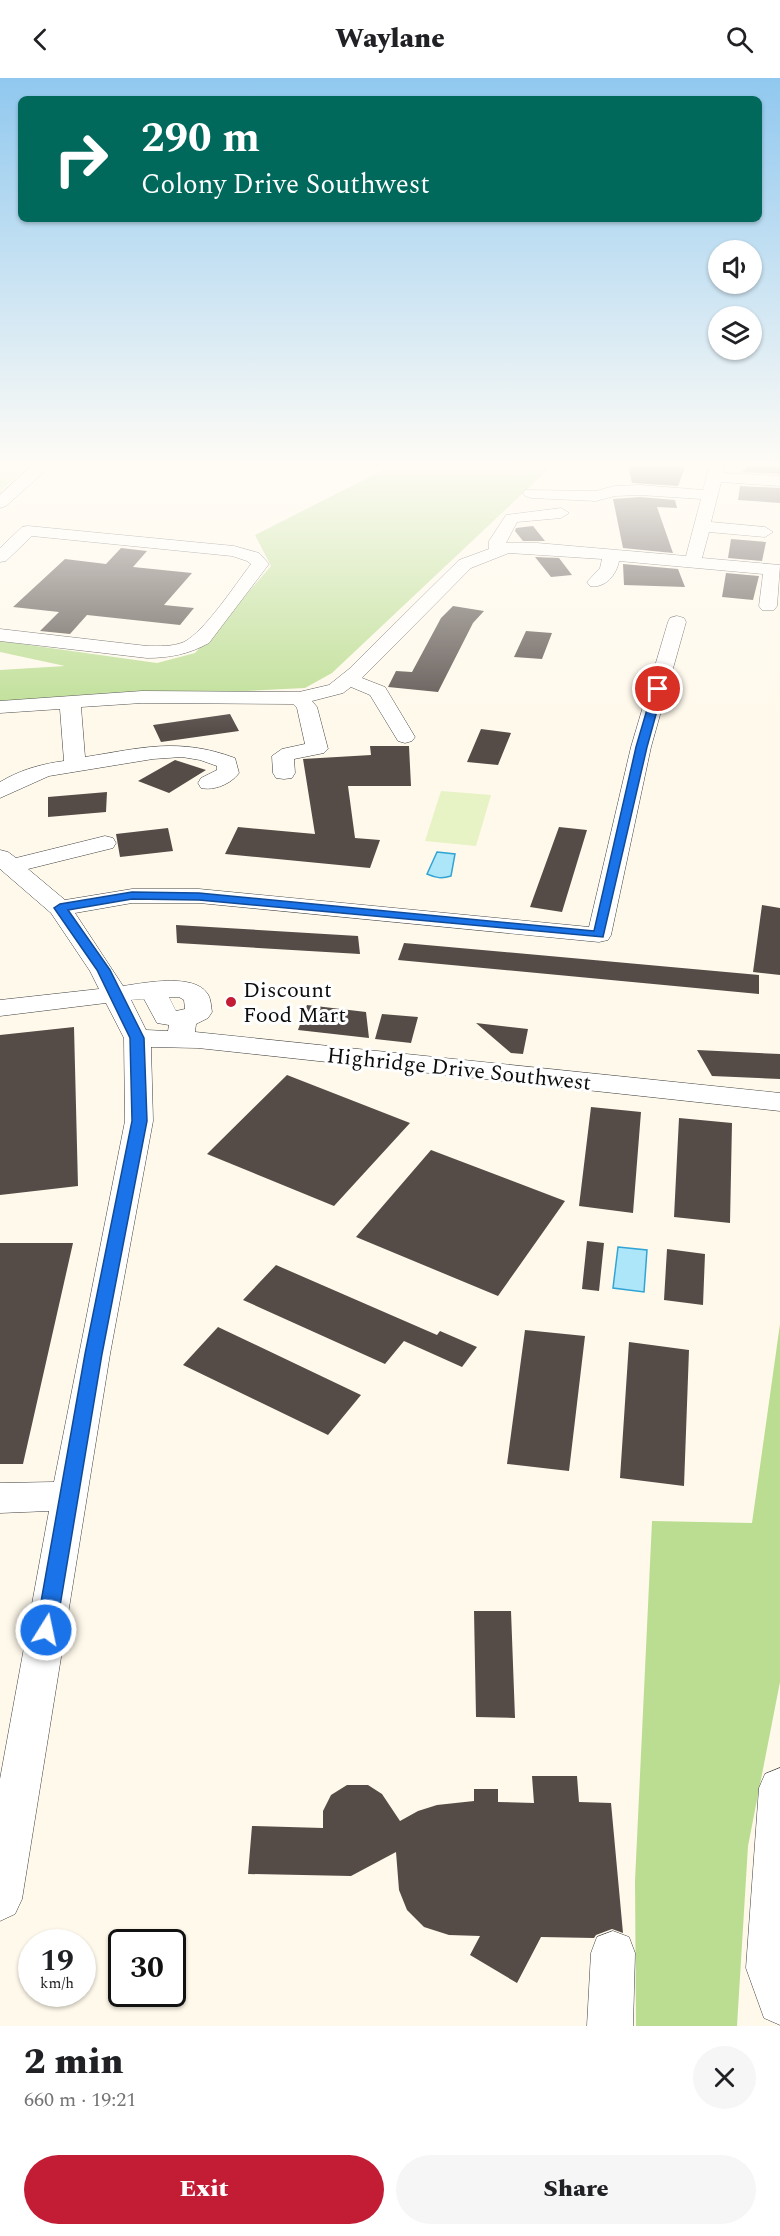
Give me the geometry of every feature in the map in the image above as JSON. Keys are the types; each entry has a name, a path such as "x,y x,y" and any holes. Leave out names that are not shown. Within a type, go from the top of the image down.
{"street":[{"path":"2,565 11,553"},
{"path":"0,635 147,652 167,652 188,647 202,639 260,564 253,557 240,553"},
{"path":"0,707 142,697 298,698 336,689 349,679 465,564 493,553"},
{"path":"598,553 776,569 768,606"},
{"path":"693,561 695,553"},
{"path":"596,582 609,569 611,554"},
{"path":"60,908 132,896 199,896 599,935 641,747 677,622"},
{"path":"349,679 378,691 405,737"},
{"path":"284,773 283,756 317,749 307,706 298,698"},
{"path":"70,701 75,767"},
{"path":"0,791 22,778 45,770 153,753 182,751 204,754 227,763 228,773 208,783"},
{"path":"6,862 105,843"},
{"path":"0,1899 96,1343 139,1121 137,1038 115,993 103,970 60,908 6,862"},
{"path":"0,1008 153,990 166,1017 181,1030"},
{"name":"Highridge Drive Southwest","path":"137,1038 181,1030 780,1102"},
{"path":"0,1498 69,1496"},
{"path":"780,1788 769,1968 780,2002"},
{"path":"610,2026 613,1953"}],"green space":[{"path":"264,553 459,553 332,673 305,688 0,703 0,670 65,666 0,652 0,641 157,663 195,653 271,566"},
{"path":"441,791 491,795 476,846 425,841"},
{"path":"780,1324 780,1682 748,1846 737,2026 636,2026 635,1881 652,1521 752,1523"}],"water":[{"path":"437,852 455,854 451,876 439,878 427,874"},
{"path":"618,1247 647,1250 644,1292 613,1288"}],"building":[{"path":"116,553 145,553 133,567 192,573 164,605 194,608 180,625 87,615 70,634 40,631 59,612 13,607 65,559 106,564"},
{"path":"729,553 764,553 762,561 728,558"},
{"path":"535,557 559,558 572,575 551,577"},
{"path":"623,564 678,569 685,587 624,585"},
{"path":"726,573 759,576 753,600 722,597"},
{"path":"453,606 484,611 473,623 438,692 388,687 396,671 412,672 441,618"},
{"path":"526,631 552,633 542,659 514,657"},
{"path":"230,714 239,731 161,742 153,725"},
{"path":"481,729 511,733 498,765 467,762"},
{"path":"370,746 409,746 411,786 348,786 355,838 380,840 370,868 225,854 238,827 315,834 303,759 371,755"},
{"path":"175,760 206,770 169,793 138,781"},
{"path":"107,792 106,812 48,817 48,797"},
{"path":"559,827 587,830 562,912 530,907"},
{"path":"168,828 173,851 120,857 116,834"},
{"path":"762,905 780,908 780,975 753,972"},
{"path":"176,925 358,936 360,954 177,943"},
{"path":"404,943 759,975 759,994 398,960"},
{"path":"307,1005 366,1012 369,1038 298,1030"},
{"path":"382,1014 418,1017 411,1043 375,1039"},
{"path":"476,1023 528,1029 523,1054 511,1053"},
{"path":"74,1027 78,1186 0,1195 0,1035"},
{"path":"697,1050 780,1054 780,1079 712,1076"},
{"path":"287,1075 410,1123 334,1206 207,1154"},
{"path":"591,1107 641,1112 633,1213 579,1206"},
{"path":"679,1118 732,1123 730,1223 674,1217"},
{"path":"431,1150 565,1201 498,1296 356,1237"},
{"path":"587,1241 604,1243 599,1291 582,1289"},
{"path":"0,1243 73,1243 23,1464 0,1464"},
{"path":"667,1249 705,1254 703,1305 664,1300"},
{"path":"276,1265 437,1335 440,1331 477,1347 462,1367 404,1341 385,1364 243,1300"},
{"path":"218,1327 361,1395 328,1435 183,1365"},
{"path":"525,1330 585,1336 569,1471 507,1464"},
{"path":"629,1342 689,1350 684,1486 620,1478"},
{"path":"474,1611 511,1611 515,1718 476,1717"},
{"path":"532,1776 577,1776 579,1802 611,1803 623,1933 612,1929 594,1938 541,1937 517,1983 470,1955 480,1936 449,1935 424,1927 407,1910 399,1890 396,1852 351,1876 248,1874 252,1826 323,1828 323,1811 331,1795 347,1785 368,1785 382,1794 400,1821 418,1811 437,1805 474,1801 474,1789 498,1789 498,1802 534,1803"}],"place":[{"name":"Discount Food Mart","path":"231,1002"}],"route":[{"path":"46,1630 94,1354 139,1121 137,1038 103,970 60,908 132,896 199,896 599,935 641,747 658,689"}]}
